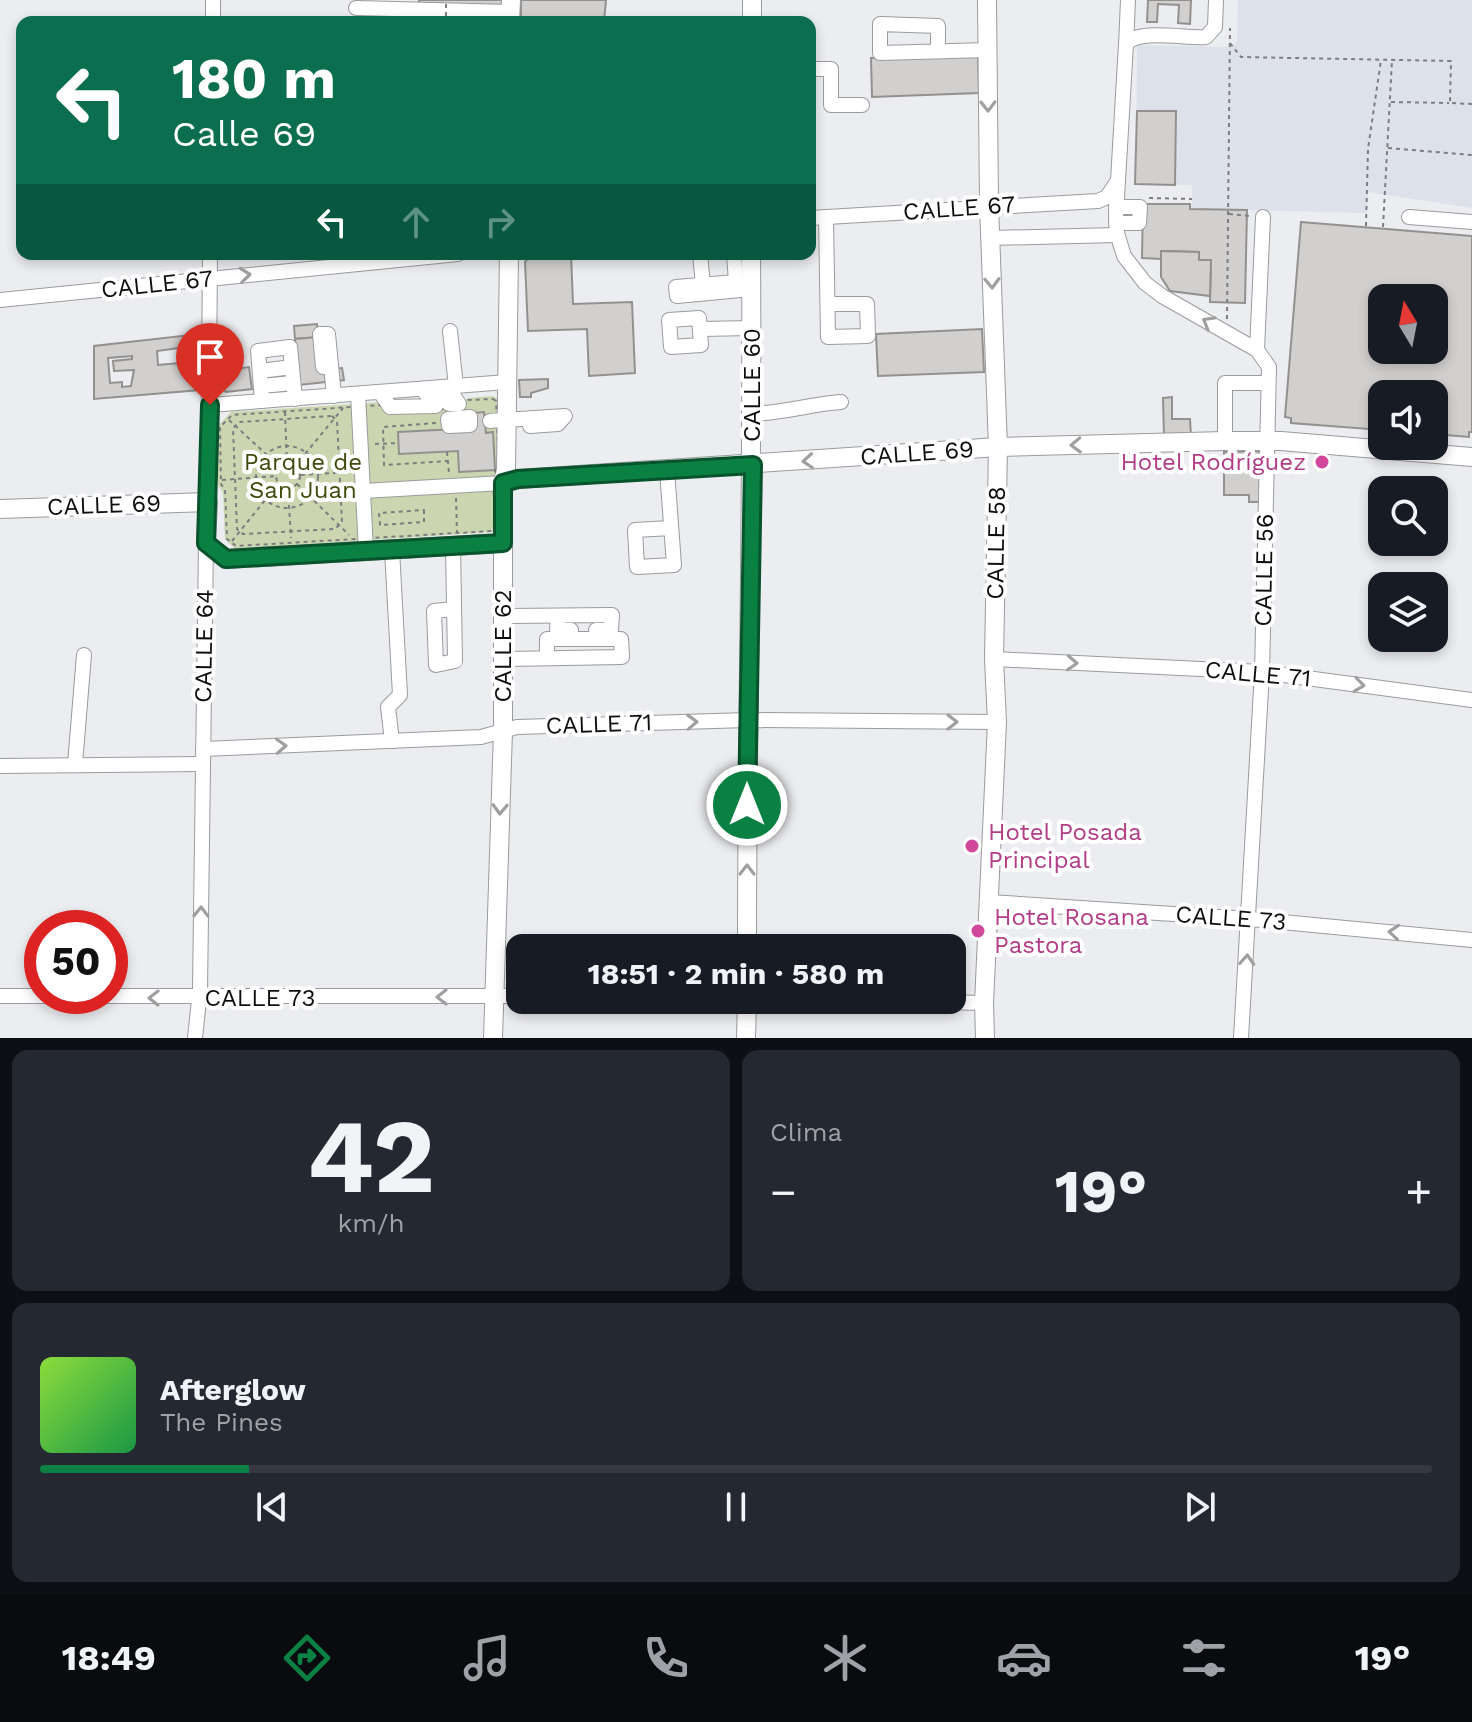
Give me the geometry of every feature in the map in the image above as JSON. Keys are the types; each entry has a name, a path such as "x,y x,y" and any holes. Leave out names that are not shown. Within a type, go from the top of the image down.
{"main road":[{"name":"CALLE 58","path":"985,1038 997,722 994,659 998,447 989,205 987,0"},
{"name":"CALLE 62","path":"493,1038 503,731 503,543 498,420 507,382 509,260"},
{"name":"CALLE 60","path":"747,934 747,720 753,465 751,260"},
{"name":"CALLE 69","path":"499,483 518,479 998,447 1266,441 1472,457"},
{"name":"CALLE 69","path":"0,509 208,502"},
{"name":"CALLE 64","path":"206,543 208,502"},
{"path":"206,543 226,559 360,545 392,550 455,539 503,543"},
{"path":"746,1038 747,1014"}],"street":[{"path":"1128,0 1119,179 1112,202 1124,256 1145,283 1257,350 1263,217"},
{"path":"1127,44 1142,36 1206,37 1215,27 1216,0"},
{"path":"356,10 510,11"},
{"path":"938,51 987,50"},
{"path":"816,69 831,69 831,105 862,105"},
{"path":"990,238 1116,229 1139,223 1140,207 1112,202"},
{"name":"CALLE 67","path":"816,218 989,205 1112,202"},
{"path":"826,217 828,304"},
{"path":"1409,217 1472,222"},
{"name":"CALLE 64","path":"208,502 210,260"},
{"name":"CALLE 67","path":"0,300 398,260"},
{"path":"701,260 703,285"},
{"path":"734,260 736,282 676,287 677,296 751,289"},
{"path":"700,329 752,328"},
{"path":"380,392 390,407 436,406 450,331"},
{"path":"261,386 258,351 290,347 294,391"},
{"name":"CALLE 56","path":"1241,1038 1262,672 1268,362 1257,350"},
{"path":"331,366 339,401"},
{"path":"210,405 261,386 339,401 358,394 507,382"},
{"path":"1225,441 1225,383 1268,383"},
{"path":"438,388 446,422"},
{"path":"358,394 363,491 360,545"},
{"path":"752,414 775,414 813,403 841,402"},
{"path":"498,420 530,418"},
{"path":"667,470 671,528"},
{"name":"CALLE 69","path":"363,491 499,483"},
{"path":"454,609 455,539"},
{"name":"CALLE 64","path":"195,1038 199,998 206,543"},
{"path":"392,550 400,695 388,707 392,741"},
{"path":"503,616 558,616"},
{"path":"502,659 622,657 621,639 547,639 547,658"},
{"path":"75,764 84,655"},
{"name":"CALLE 71","path":"994,659 1262,672 1472,700"},
{"name":"CALLE 71","path":"0,766 203,757 481,737 517,727 747,720 997,722"},
{"name":"CALLE 73","path":"990,902 1250,919 1472,940"},
{"name":"CALLE 73","path":"0,996 506,996"},
{"path":"966,1003 984,1003"}],"path":[{"path":"446,4 446,16"},
{"path":"1227,320 1230,28"},
{"path":"1230,43 1241,57 1451,61 1450,103"},
{"path":"1366,226 1368,149 1381,59"},
{"path":"1383,227 1392,59"},
{"path":"1390,102 1472,104"},
{"path":"1387,148 1472,155"},
{"path":"1150,198 1192,199"},
{"path":"1228,214 1263,217"},
{"path":"295,466 334,418 339,401"},
{"path":"285,411 287,464"},
{"path":"240,532 237,529 235,426 239,422 334,418"},
{"path":"240,532 335,529 342,522 337,421 334,418"},
{"path":"228,419 280,467"},
{"path":"446,422 383,427 384,465 448,461 447,452"},
{"path":"361,444 398,443"},
{"path":"286,446 306,452 318,473 316,491 300,506 289,508 279,507 266,499 256,478 259,463 266,454 286,446"},
{"path":"279,483 277,476 280,467 287,464 295,466 300,475 297,484"},
{"path":"300,475 362,471"},
{"path":"221,480 277,476"},
{"path":"279,483 288,487 297,484"},
{"path":"231,542 279,483"},
{"path":"297,484 360,545"},
{"path":"455,485 455,539"},
{"path":"288,487 291,543"},
{"path":"424,510 424,522 380,525 379,513 424,510"}],"shaded area":[{"path":"1238,0 1472,0 1472,208 1368,192 1367,213 1248,210 1245,303 1210,302 1209,296 1170,291 1162,281 1161,259 1142,258 1143,204 1192,204 1192,185 1136,184 1137,45 1230,47 1237,42"}],"green space":[{"name":"Parque de San Juan","path":"493,396 498,399 501,463 495,477 496,526 492,532 235,549 225,539 223,493 218,485 217,427 231,412 383,402 458,406 468,398"}],"building":[{"path":"419,0 503,0 503,5 419,4"},
{"path":"521,0 606,0 605,16 521,16"},
{"path":"1148,0 1191,0 1190,24 1178,23 1179,5 1158,4 1157,22 1147,22"},
{"path":"978,54 979,93 872,97 871,58"},
{"path":"1137,111 1176,111 1175,185 1135,184"},
{"path":"1143,204 1190,204 1190,209 1247,210 1245,303 1210,302 1211,260 1199,260 1199,252 1161,251 1161,259 1142,258"},
{"path":"1301,222 1472,236 1472,432 1469,432 1469,437 1448,435 1448,380 1368,380 1368,429 1291,423 1291,418 1285,417"},
{"path":"1161,251 1199,252 1199,260 1211,260 1210,296 1170,291 1161,277"},
{"path":"571,260 573,304 632,302 635,373 589,376 587,329 528,331 525,262"},
{"path":"317,324 318,337 295,339 294,326"},
{"path":"982,329 984,372 878,376 876,334"},
{"path":"199,334 200,390 94,399 94,346","holes":["179,348 180,363 158,365 157,351","132,356 132,359 113,361 114,371 134,370 131,386 122,387 122,382 110,383 108,358"]},
{"path":"318,337 321,370 342,368 344,380 299,385 295,339"},
{"path":"249,367 252,389 226,392 219,386 219,371"},
{"path":"548,379 548,388 531,393 531,397 520,397 519,380"},
{"path":"1172,397 1172,419 1190,419 1191,436 1164,436 1163,398"},
{"path":"484,412 486,433 493,432 495,470 459,472 458,451 399,454 398,432 475,428 474,413"},
{"path":"1258,451 1262,455 1262,502 1249,502 1249,495 1224,495 1224,452"}],"place":[{"name":"Hotel Rodríguez","path":"1322,462"},
{"name":"Hotel Posada Principal","path":"972,846"},
{"name":"Hotel Rosana Pastora","path":"978,931"}],"route":[{"path":"210,405 206,543 226,559 503,543 503,483 518,479 753,465 747,805"}]}
